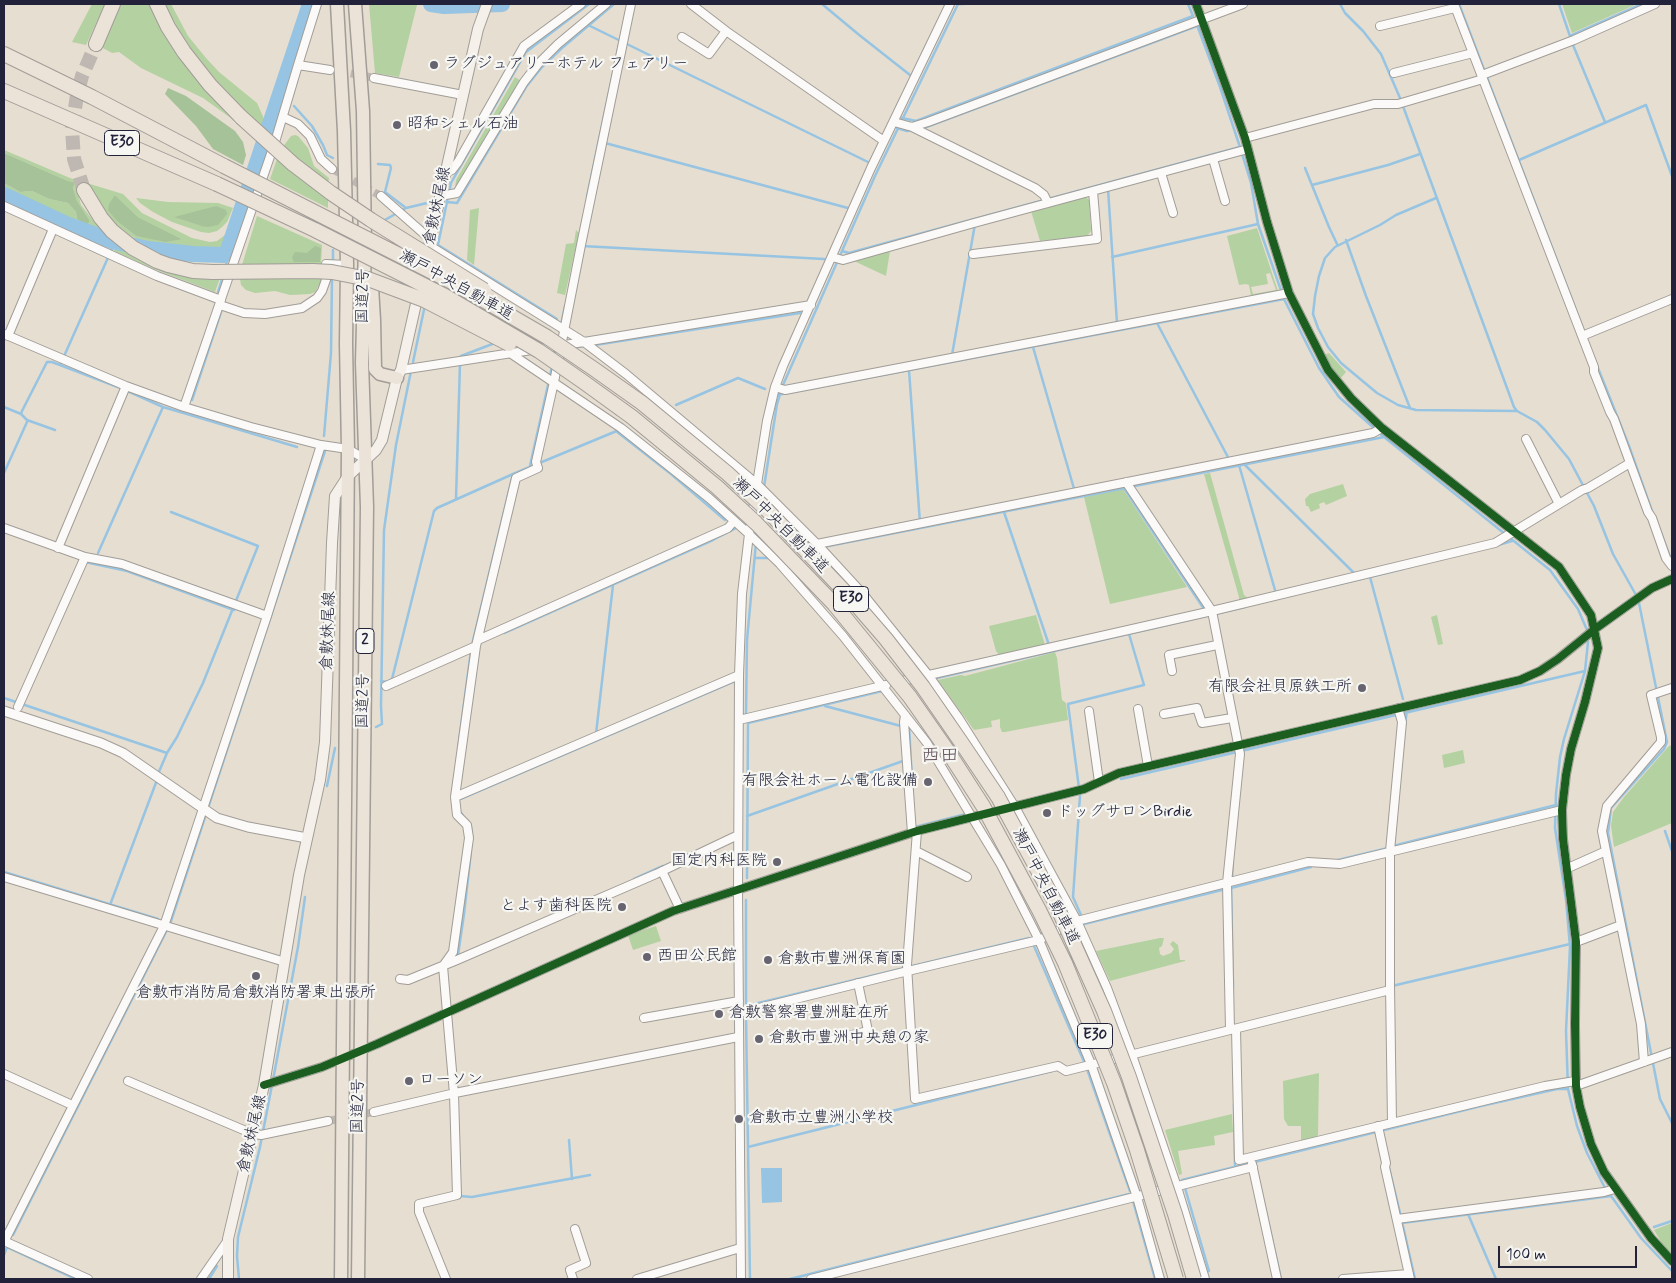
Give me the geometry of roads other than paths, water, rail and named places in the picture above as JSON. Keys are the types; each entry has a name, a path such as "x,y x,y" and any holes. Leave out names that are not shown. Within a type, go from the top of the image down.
{"highway":[{"path":"96,44 114,4"},
{"path":"157,4 168,27 184,52 210,85 241,117 288,159 331,193 371,220 513,308 555,344"},
{"name":"国道2号","path":"337,4 344,131 337,264 346,344 348,449 341,1279"},
{"name":"国道2号","path":"355,4 363,111 365,245 362,363 367,507 358,1279"},
{"name":"瀬戸中央自動車道","path":"4,54 452,282 555,344 642,403 727,473 766,509 847,594 879,632 923,687 998,797 1027,850 1080,957 1104,1011 1129,1077 1175,1214 1194,1279"},
{"name":"瀬戸中央自動車道","path":"4,91 217,184 324,234 445,296 538,351 632,417 688,462 756,523 834,604 910,697 983,806 1039,910 1088,1017 1137,1150 1176,1279"},
{"path":"84,190 101,218 112,231 133,248 157,261 180,268 213,272 291,270 332,272 368,279 404,291 444,309 542,361 632,417"},
{"path":"365,245 372,292 375,369 380,374 399,374"}],"main road":[{"name":"倉敷妹尾線","path":"228,1279 228,1239 260,1134 299,875 320,780 325,742 335,496 348,476 376,450 382,440 431,245 445,173 478,29 486,7"}],"street":[{"path":"184,407 221,303 283,116 317,4"},
{"path":"445,173 452,170 463,154 524,46 581,4"},
{"path":"442,195 456,193 524,82 538,64 558,44 606,4"},
{"path":"446,1279 419,1212 419,1204 458,1195 456,1093 446,1013 443,966 453,952 469,838 467,825 458,814 456,799 474,645 516,478 538,468 537,463 555,344 563,329 632,4"},
{"path":"691,4 726,32 884,141"},
{"path":"741,1279 738,1037 739,675 742,594 754,539 762,488 767,421 811,305 837,258 884,141 898,123 950,4"},
{"path":"1196,4 1245,138 1243,150 1267,222 1284,294 1328,370 1378,430 1509,535 1558,567 1591,615 1598,648 1571,749 1558,810 1568,868 1576,942 1572,1083 1610,1191 1672,1261"},
{"path":"912,127 1243,4"},
{"path":"1245,138 1374,104 1401,103 1484,75 1572,41 1655,4"},
{"path":"1380,26 1454,6 1484,75 1585,335 1594,372 1614,419 1666,558 1672,566"},
{"path":"682,38 709,54 726,32"},
{"path":"1394,73 1473,53"},
{"path":"298,66 330,70"},
{"path":"374,78 463,95"},
{"path":"283,116 298,124 310,136 321,159 332,169"},
{"path":"898,123 912,127 1035,188 1044,195 1048,203"},
{"path":"837,258 1243,150"},
{"path":"1213,158 1225,201"},
{"path":"1161,173 1173,213"},
{"path":"973,254 1098,239 1093,191"},
{"path":"381,196 441,253 584,342 637,383 762,488 863,594 929,676 958,717 1015,807 1077,921 1107,988 1132,1056 1177,1187 1205,1279"},
{"path":"4,206 157,276 244,313 266,314 302,308 317,298 322,291 327,276 326,264 337,264"},
{"path":"53,229 5,335 125,388 251,427 348,449 365,459"},
{"path":"779,388 1117,327 1284,294"},
{"path":"1585,335 1672,299"},
{"path":"399,374 555,344 584,342 811,305"},
{"path":"510,353 621,428 682,476 738,524 772,557 843,636 927,743 1001,865 1039,940 1091,1064 1137,1197 1160,1279"},
{"path":"58,548 125,388"},
{"path":"820,547 920,523 1378,430"},
{"path":"1526,439 1559,504"},
{"path":"88,1279 4,1241 72,1105 167,927 321,444"},
{"path":"739,720 1050,647 1210,613 1495,543 1630,463"},
{"path":"1126,482 1210,613 1238,749 1230,870 1227,886 1239,1160 1252,1163"},
{"path":"386,686 738,524"},
{"path":"4,528 84,560 122,564 267,616"},
{"path":"19,705 84,560"},
{"path":"266,1085 322,1067 360,1051 680,909 914,832 1084,789 1120,773 1238,749 1520,680 1540,671 1652,588 1672,579"},
{"path":"1172,672 1169,655 1217,645"},
{"path":"456,799 739,675"},
{"path":"1649,1060 1640,1024 1602,831 1607,806 1661,742 1651,695 1672,688"},
{"path":"1164,714 1197,708 1202,723 1232,718"},
{"path":"1138,709 1148,766"},
{"path":"4,711 101,743 123,753 216,818 248,828 307,838"},
{"path":"1392,1124 1390,988 1391,849 1402,722 1399,711"},
{"path":"1089,712 1099,782"},
{"path":"905,715 904,722 916,851 906,969 915,1100 1058,1066 1066,1071 1132,1056 1232,1028 1390,988"},
{"path":"739,1013 906,969 1039,940 1077,921 1227,886 1308,862 1340,864 1391,849 1558,810"},
{"path":"400,979 408,980 443,966 662,871 738,835"},
{"path":"916,851 967,878"},
{"path":"1568,868 1606,851"},
{"path":"662,871 680,909"},
{"path":"4,877 286,962"},
{"path":"1576,942 1621,925"},
{"path":"832,1040 868,1032 858,983"},
{"path":"644,1018 739,1001"},
{"path":"374,1112 456,1093 738,1037"},
{"path":"811,1279 1177,1187 1252,1163 1379,1130 1392,1124 1544,1086 1572,1083 1672,1052"},
{"path":"4,1074 72,1105"},
{"path":"128,1081 260,1134 328,1121"},
{"path":"1343,1279 1409,1277 1400,1218 1385,1168 1386,1163 1379,1130"},
{"path":"1252,1163 1277,1279"},
{"path":"1400,1218 1610,1191"},
{"path":"573,1279 570,1270 586,1263 575,1229"},
{"path":"201,1279 228,1239"},
{"path":"637,1279 740,1248"}],"water":[{"path":"761,1168 782,1168 782,1202 762,1203"}],"waterway":[{"path":"4,195 66,224 112,241 148,249 193,254 223,255 227,253 310,4"},
{"path":"431,4 444,6 502,4"},
{"path":"437,249 451,183 526,52 589,4"},
{"path":"447,202 457,203 526,87 542,67 614,4"},
{"path":"822,4 910,75"},
{"path":"958,4 964,4"},
{"path":"764,487 777,404 783,385 875,176 958,4"},
{"path":"1188,4 1193,16"},
{"path":"1340,4 1345,13 1363,31 1381,54 1400,98 1514,407 1517,411 1537,422 1569,459 1594,506 1613,554 1636,595"},
{"path":"1459,4 1585,334"},
{"path":"1559,4 1573,45 1605,122"},
{"path":"1570,36 1642,4"},
{"path":"902,118 916,121 1193,16"},
{"path":"588,25 868,162"},
{"path":"1197,25 1239,144 1251,183 1258,224 1284,299 1319,368 1339,397 1375,429"},
{"path":"921,129 1197,26"},
{"path":"587,197 620,40"},
{"path":"278,100 282,102"},
{"path":"1519,160 1646,105 1672,176"},
{"path":"294,106 312,126 327,155 333,158"},
{"path":"897,128 907,131 913,130"},
{"path":"605,143 848,208"},
{"path":"842,251 849,253 1240,147"},
{"path":"1312,185 1388,165 1420,154"},
{"path":"378,164 390,165 391,168 385,192 406,208 427,203"},
{"path":"1305,168 1337,244"},
{"path":"1108,189 1117,323"},
{"path":"1436,198 1396,215 1335,247 1325,258 1319,276 1313,314 1318,328 1328,347 1341,363 1377,393 1398,405 1416,410 1517,411"},
{"path":"383,221 406,208"},
{"path":"952,355 975,224"},
{"path":"1112,257 1258,224"},
{"path":"1346,240 1410,408"},
{"path":"65,354 115,242"},
{"path":"438,245 557,319"},
{"path":"582,246 824,259"},
{"path":"333,250 333,264"},
{"path":"225,268 228,258 227,253"},
{"path":"218,292 223,276"},
{"path":"324,436 331,353 332,277"},
{"path":"777,395 1284,299"},
{"path":"413,362 425,305"},
{"path":"561,325 565,306"},
{"path":"192,400 221,312"},
{"path":"595,345 800,313"},
{"path":"1157,323 1230,461"},
{"path":"461,358 461,356 495,343"},
{"path":"572,348 583,346"},
{"path":"1033,347 1075,492"},
{"path":"1594,358 1629,446 1653,514"},
{"path":"4,473 27,422 21,414 22,411 47,362 60,365 61,363"},
{"path":"456,499 460,363"},
{"path":"60,365 123,389 163,407"},
{"path":"530,466 552,367"},
{"path":"909,370 920,523"},
{"path":"376,727 382,724 384,530 396,445 411,371"},
{"path":"676,405 738,378 765,389"},
{"path":"4,407 21,414"},
{"path":"98,553 163,407 187,414"},
{"path":"187,414 297,447"},
{"path":"27,420 55,430"},
{"path":"472,645 513,474 619,430"},
{"path":"616,431 725,520"},
{"path":"1379,433 1550,570 1578,609 1587,630"},
{"path":"1135,486 1384,437"},
{"path":"13,1235 170,924 325,451"},
{"path":"1244,464 1354,573"},
{"path":"1239,465 1275,590"},
{"path":"381,681 387,682 392,679 434,511 513,474"},
{"path":"1124,488 1206,612"},
{"path":"813,549 1125,488"},
{"path":"158,774 203,683 258,546 171,512"},
{"path":"1004,512 1049,645"},
{"path":"504,633 713,540 738,527"},
{"path":"746,714 747,640 757,532"},
{"path":"1661,533 1670,557"},
{"path":"1498,545 1512,541"},
{"path":"755,558 771,558"},
{"path":"85,562 127,571 234,610"},
{"path":"1323,588 1403,569"},
{"path":"1370,577 1403,699"},
{"path":"596,734 613,585"},
{"path":"1639,603 1667,742 1664,749 1611,808 1608,833 1660,1099 1672,1123"},
{"path":"937,678 1245,607"},
{"path":"1079,788 1068,704 1144,685 1129,634"},
{"path":"1588,642 1585,671 1560,757 1556,794 1555,828 1566,900 1570,947 1566,1031 1568,1089 1577,1126 1587,1153 1604,1186 1641,1238 1672,1271"},
{"path":"458,749 471,651"},
{"path":"1121,779 1585,671"},
{"path":"458,800 735,681"},
{"path":"748,723 882,691"},
{"path":"4,698 167,753"},
{"path":"825,706 901,726"},
{"path":"1405,724 1407,710"},
{"path":"747,878 748,722"},
{"path":"909,726 913,799"},
{"path":"327,786 335,748"},
{"path":"747,816 903,761"},
{"path":"110,905 157,780"},
{"path":"1080,796 1073,897 1081,915"},
{"path":"1393,846 1556,805"},
{"path":"459,810 471,827 472,838"},
{"path":"915,827 966,814"},
{"path":"1665,831 1672,851"},
{"path":"1338,860 1388,848"},
{"path":"457,956 471,851"},
{"path":"1232,878 1233,862"},
{"path":"634,879 663,866"},
{"path":"1231,888 1311,867"},
{"path":"4,872 158,919"},
{"path":"1231,886 1233,987"},
{"path":"1084,924 1226,889"},
{"path":"273,1080 298,947 305,897"},
{"path":"746,900 746,1006"},
{"path":"746,1006 1029,938"},
{"path":"1392,986 1570,944"},
{"path":"1034,946 1085,1064"},
{"path":"746,1016 750,1279"},
{"path":"1087,1069 1130,1191"},
{"path":"748,1147 1052,1071"},
{"path":"239,1279 238,1237 260,1147 272,1085"},
{"path":"1182,1180 1481,1106 1557,1089 1568,1089"},
{"path":"1234,1105 1235,1166"},
{"path":"569,1140 572,1179"},
{"path":"1389,1168 1401,1217"},
{"path":"460,1196 472,1197 590,1175"},
{"path":"1259,1181 1281,1279"},
{"path":"1185,1188 1209,1271 1207,1272"},
{"path":"790,1279 1129,1194"},
{"path":"1402,1223 1611,1196"},
{"path":"1133,1201 1155,1279"},
{"path":"1468,1214 1496,1279"},
{"path":"1654,1227 1672,1221"},
{"path":"1402,1222 1415,1279"},
{"path":"7,1247 76,1279"},
{"path":"4,1255 7,1247"},
{"path":"209,1279 217,1266"}],"tunnel":[{"path":"84,190 74,159 72,129 82,76 96,44"},
{"path":"339,71 374,78"},
{"path":"332,169 381,196"},
{"path":"328,1121 374,1112"}],"place":[{"name":"ラグジュアリーホテル フェアリー","path":"434,65"},
{"name":"昭和シェル石油","path":"397,125"},
{"name":"有限会社貝原鉄工所","path":"1362,688"},
{"name":"有限会社ホーム電化設備","path":"928,782"},
{"name":"ドッグサロンBirdie","path":"1047,813"},
{"name":"国定内科医院","path":"777,862"},
{"name":"とよす歯科医院","path":"622,907"},
{"name":"西田公民館","path":"647,957"},
{"name":"倉敷市豊洲保育園","path":"768,960"},
{"name":"倉敷市消防局倉敷消防署東出張所","path":"256,976"},
{"name":"倉敷警察署豊洲駐在所","path":"719,1014"},
{"name":"倉敷市豊洲中央憩の家","path":"759,1039"},
{"name":"ローソン","path":"409,1081"},
{"name":"倉敷市立豊洲小学校","path":"739,1119"}],"district":[{"name":"西田","path":"940,757"}]}
